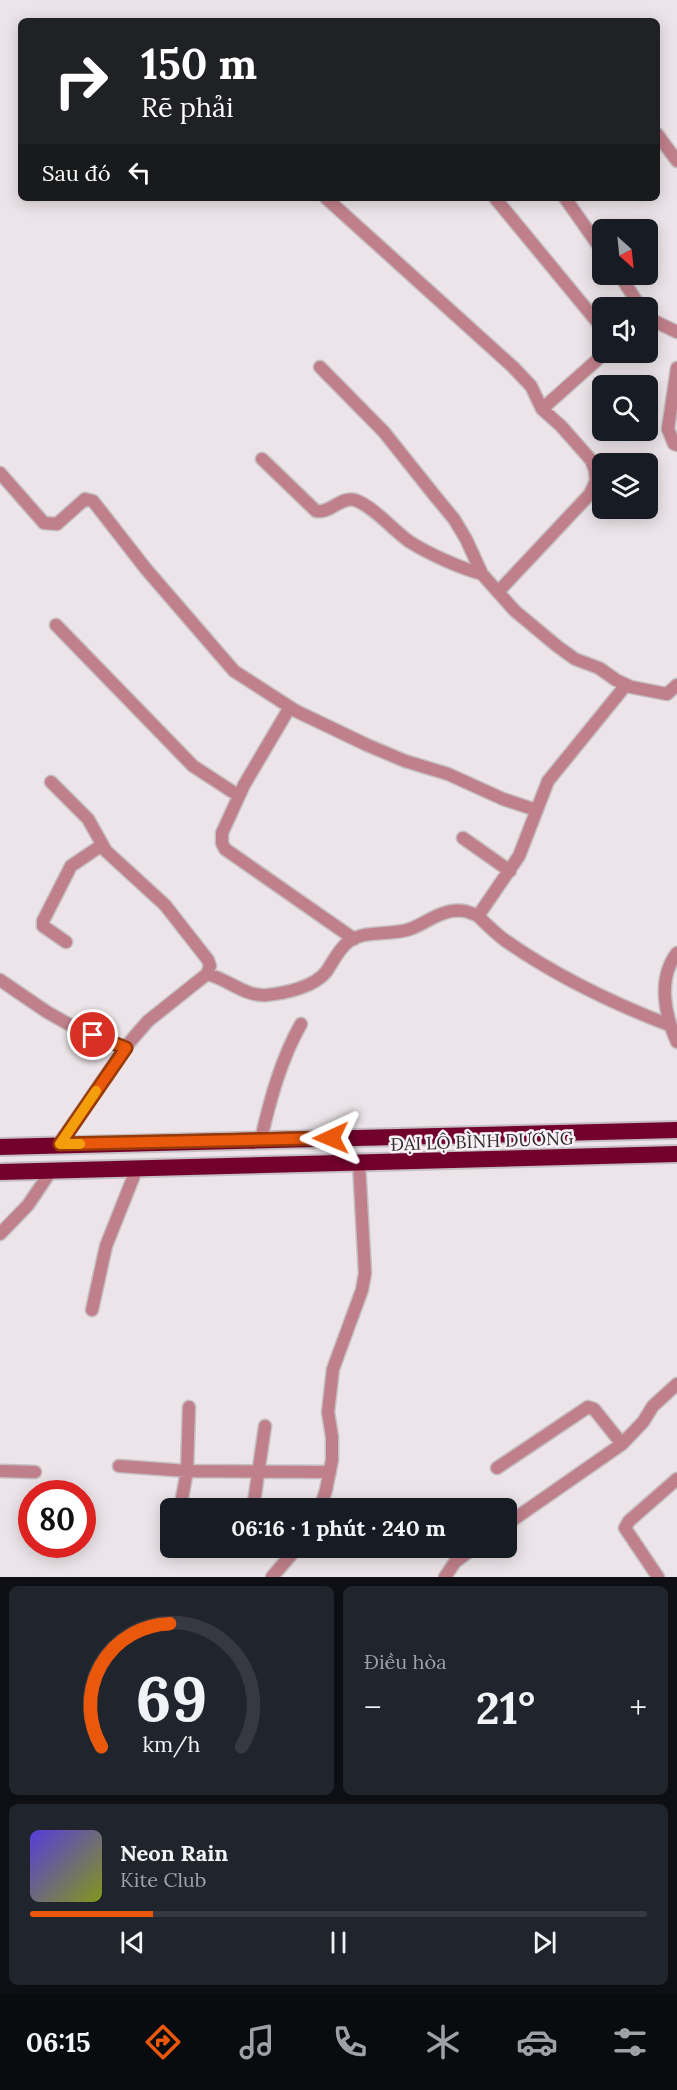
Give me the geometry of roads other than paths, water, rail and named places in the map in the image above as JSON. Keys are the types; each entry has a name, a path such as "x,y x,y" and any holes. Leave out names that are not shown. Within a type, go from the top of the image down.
{"highway":[{"name":"ĐẠI LỘ BÌNH DƯƠNG","path":"0,1147 677,1130"},
{"name":"ĐẠI LỘ BÌNH DƯƠNG","path":"0,1172 677,1154"}],"street":[{"path":"660,138 677,161"},
{"path":"329,201 513,368 531,386 542,409 561,426 591,460 596,481 590,494 498,592"},
{"path":"497,201 592,316"},
{"path":"567,201 592,236"},
{"path":"658,323 677,332"},
{"path":"542,409 594,363"},
{"path":"320,367 384,432 454,519 482,574 515,611 557,646 575,658 606,671 626,686 667,694 677,685"},
{"path":"677,368 668,429 674,444 677,444"},
{"path":"262,459 316,511 321,512 347,500 354,500 411,542 482,574"},
{"path":"0,473 44,523 57,524 85,499 93,501 146,569 226,663 290,707 405,761 448,774 503,799 536,810"},
{"path":"56,625 193,766 239,796"},
{"path":"478,916 519,856 549,781 626,686"},
{"path":"290,707 239,796 222,834 222,843 225,849 354,939"},
{"path":"51,782 82,812 106,851 165,904 208,960 210,966 207,974 148,1021 126,1048 60,1144"},
{"path":"463,838 510,871"},
{"path":"66,942 43,926 43,921 71,866 102,845"},
{"path":"207,974 256,994 268,995 301,987 319,979 343,947 354,939 410,929 443,912 462,910 478,916 504,940 576,983 632,1011 669,1025"},
{"path":"677,953 668,973 664,1005 669,1025 677,1042"},
{"path":"0,980 47,1012 79,1030 126,1048"},
{"path":"261,1139 281,1071 301,1024"},
{"path":"323,1498 332,1460 332,1437 327,1412 333,1369 362,1290 365,1273 359,1164"},
{"path":"92,1310 106,1246 137,1168"},
{"path":"0,1234 28,1205 51,1171"},
{"path":"517,1517 622,1444 643,1422 653,1406 677,1384"},
{"path":"182,1498 187,1471 189,1407"},
{"path":"497,1468 588,1407 594,1409 622,1444"},
{"path":"254,1498 265,1426"},
{"path":"119,1466 187,1471 330,1472"},
{"path":"0,1471 35,1472"},
{"path":"658,1577 625,1528 629,1521 677,1479"},
{"path":"272,1577 288,1558"},
{"path":"445,1577 460,1558"}]}
